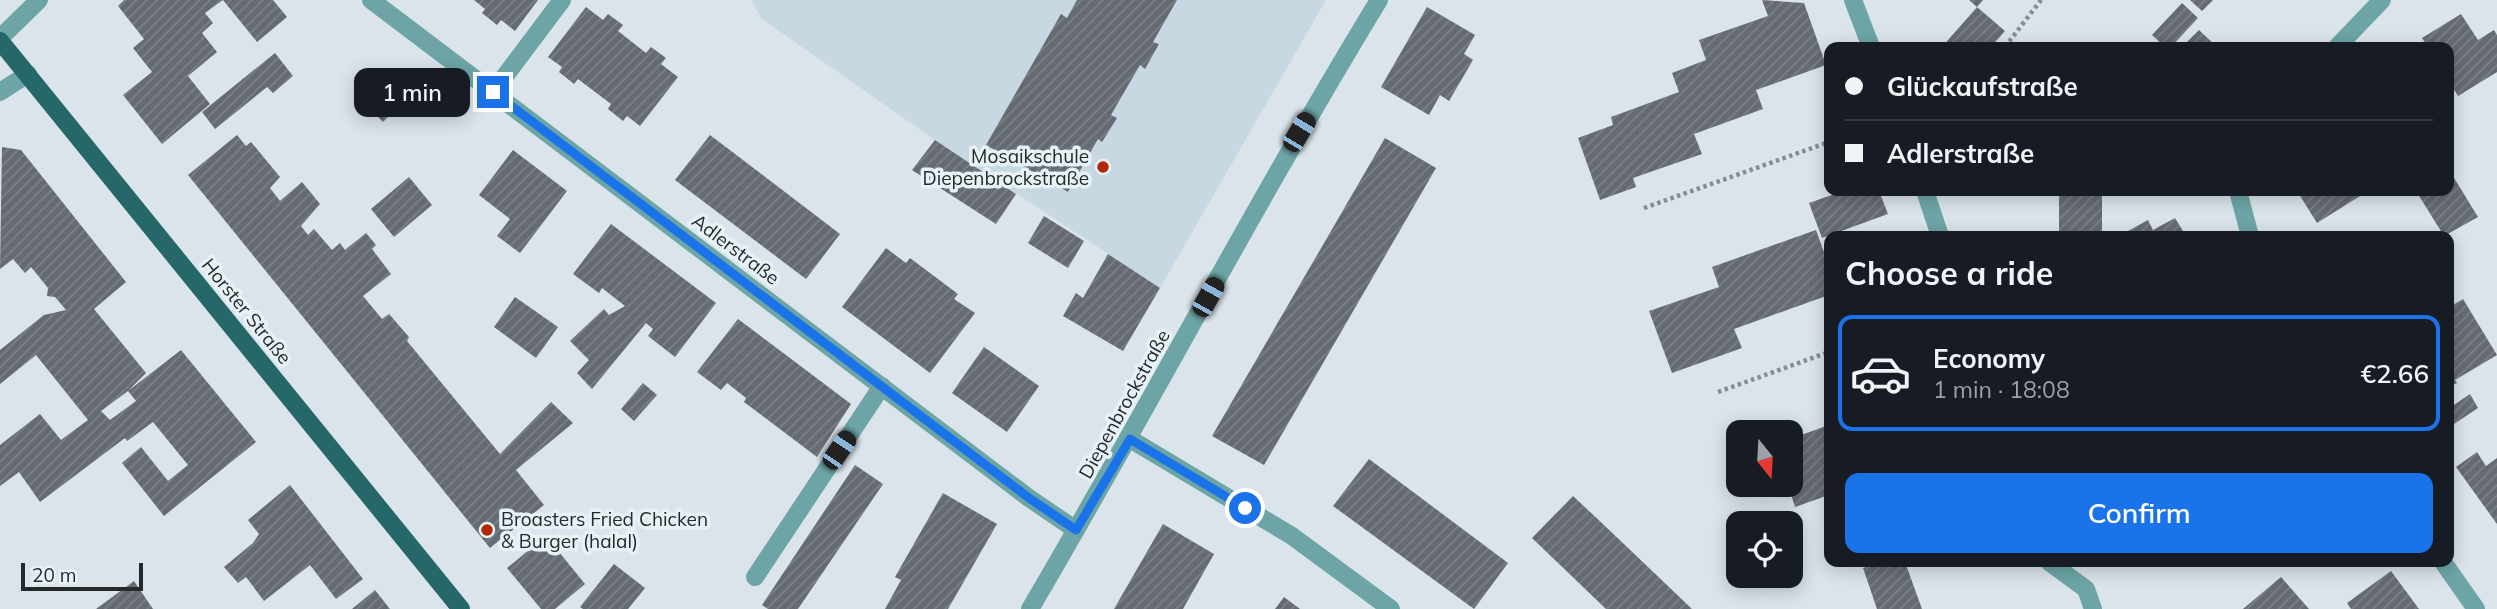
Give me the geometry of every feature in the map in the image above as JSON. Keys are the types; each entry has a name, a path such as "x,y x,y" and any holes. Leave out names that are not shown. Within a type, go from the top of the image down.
{"main road":[{"name":"Horster Straße","path":"0,39 461,609"}],"street":[{"path":"0,39 39,0"},
{"name":"Adlerstraße","path":"371,0 1029,498 1076,530"},
{"path":"493,92 562,0"},
{"name":"Diepenbrockstraße","path":"1030,609 1130,439 1299,132 1379,0"},
{"path":"1853,0 1869,42"},
{"path":"2342,42 2382,0"},
{"path":"0,92 28,74"},
{"path":"1927,196 1938,231"},
{"path":"2239,196 2249,231"},
{"path":"755,577 882,386"},
{"path":"1130,439 1292,536 1391,609"},
{"path":"2056,567 2086,589 2093,609"},
{"path":"2447,567 2476,609"}],"path":[{"path":"2009,42 2041,0"},
{"path":"1644,208 1824,144"},
{"path":"1718,392 1824,354"}],"shaded area":[{"name":"Mosaikschule Diepenbrockstraße","path":"751,0 1326,0 1160,288 935,140 762,19"}],"building":[{"path":"124,0 223,0 205,13 213,23 202,33 217,52 188,76 210,104 162,144 123,95 152,72 133,48 144,39 118,6"},
{"path":"223,0 273,0 287,17 257,42"},
{"path":"474,0 538,0 515,31 501,20 497,25 482,13 485,9"},
{"path":"1077,0 1177,0 1153,42 1159,44 1145,69 1140,65 1111,115 1117,118 1102,142 1098,139 1068,192 986,145 1061,14 1067,18"},
{"path":"1762,0 1804,3 1824,66 1756,90 1763,109 1694,134 1702,154 1633,178 1636,187 1600,200 1578,138 1613,125 1611,117 1679,92 1672,73 1706,60 1699,40 1768,16"},
{"path":"1969,0 1983,0 1977,7"},
{"path":"2190,0 2213,0 2202,11"},
{"path":"2182,3 2198,18 2176,42 2160,42 2152,35"},
{"path":"586,7 603,20 608,14 623,25 618,31 646,53 651,47 666,58 661,64 678,77 640,126 627,116 623,121 608,109 611,104 578,79 574,84 559,72 562,67 548,57"},
{"path":"1427,7 1475,35 1464,54 1473,60 1449,101 1440,95 1429,115 1381,87"},
{"path":"1977,7 2005,31 1995,42 1946,42"},
{"path":"2461,14 2478,40 2494,30 2497,35 2497,72 2458,96 2454,90 2454,42 2425,42 2422,38"},
{"path":"2199,30 2212,42 2187,42"},
{"path":"275,53 293,76 273,93 267,87 215,129 202,112"},
{"path":"383,73 408,97 383,122 359,97"},
{"path":"237,135 246,146 251,142 280,177 270,188 280,201 302,182 320,204 301,226 308,235 314,229 332,250 340,243 345,250 366,233 376,245 372,249 391,274 363,296 382,319 389,314 409,337 407,341 500,454 551,402 573,423 516,470 544,505 490,548 188,175"},
{"path":"710,135 840,234 806,279 675,180"},
{"path":"1385,138 1436,168 1264,465 1212,436"},
{"path":"935,140 1016,194 996,224 912,170"},
{"path":"2,147 21,150 126,282 94,309 146,373 128,391 181,350 256,442 164,516 122,463 141,447 168,481 188,465 153,422 127,441 125,438 40,502 19,472 0,486 0,445 40,414 61,440 88,420 36,355 0,384 0,350 44,315 66,310 55,297 47,296 48,288 31,267 25,273 13,259 0,269","holes":["128,391 136,401 110,420 101,411"]},
{"path":"513,150 567,191 520,253 497,236 510,219 479,195"},
{"path":"409,177 432,205 394,237 371,209"},
{"path":"2454,178 2478,217 2453,231 2441,231 2419,196 2454,196"},
{"path":"1829,196 1881,196 1888,214 1841,231 1824,231 1822,238 1809,203"},
{"path":"2059,196 2102,196 2102,231 2059,231"},
{"path":"2300,196 2360,196 2317,223"},
{"path":"1044,216 1084,241 1068,268 1028,243"},
{"path":"2175,218 2183,231 2128,231 2148,220 2153,230"},
{"path":"611,224 716,303 675,357 648,336 653,329 646,323 592,389 577,373 589,360 570,341 604,309 609,315 625,306 602,288 599,293 573,274"},
{"path":"1816,230 1824,252 1824,297 1734,329 1742,348 1672,373 1649,311 1719,287 1712,267"},
{"path":"886,248 906,263 910,258 958,294 954,299 975,313 930,373 842,307"},
{"path":"1108,254 1160,288 1123,351 1063,316 1076,293 1083,298"},
{"path":"515,297 558,327 536,358 494,327"},
{"path":"2463,299 2497,355 2455,380 2457,383 2454,384 2454,304"},
{"path":"738,319 851,404 817,457 744,402 746,398 727,383 721,390 697,372"},
{"path":"984,347 1039,386 1007,432 952,393"},
{"path":"643,383 657,395 634,421 621,409"},
{"path":"2470,394 2478,408 2454,424 2454,405"},
{"path":"1824,427 1824,497 1795,507 1792,497 1803,497 1803,434"},
{"path":"2477,452 2486,466 2497,458 2497,524 2456,467"},
{"path":"1369,459 1508,563 1474,609 1333,506"},
{"path":"855,465 883,484 798,609 768,609 762,605"},
{"path":"290,485 363,579 336,599 310,565 264,601 246,577 238,583 224,567 253,543 259,534 248,520"},
{"path":"943,493 997,524 948,609 885,609 901,580 895,577"},
{"path":"1573,496 1692,609 1606,609 1532,538"},
{"path":"1163,524 1214,554 1183,609 1114,609"},
{"path":"546,536 585,584 555,609 541,609 507,568"},
{"path":"614,564 645,588 628,609 580,607"},
{"path":"1907,567 1922,609 1877,609 1863,568"},
{"path":"2391,571 2419,609 2351,609 2347,603"},
{"path":"2281,577 2309,609 2243,609"},
{"path":"134,581 153,609 96,609"},
{"path":"375,590 390,609 352,609"},
{"path":"1284,597 1300,609 1275,609"}],"place":[{"name":"Mosaikschule Diepenbrockstraße","path":"1103,167"},
{"name":"Broasters Fried Chicken & Burger (halal)","path":"487,530"}],"route":[{"path":"493,92 1029,498 1076,530 1130,439 1245,508"}]}
